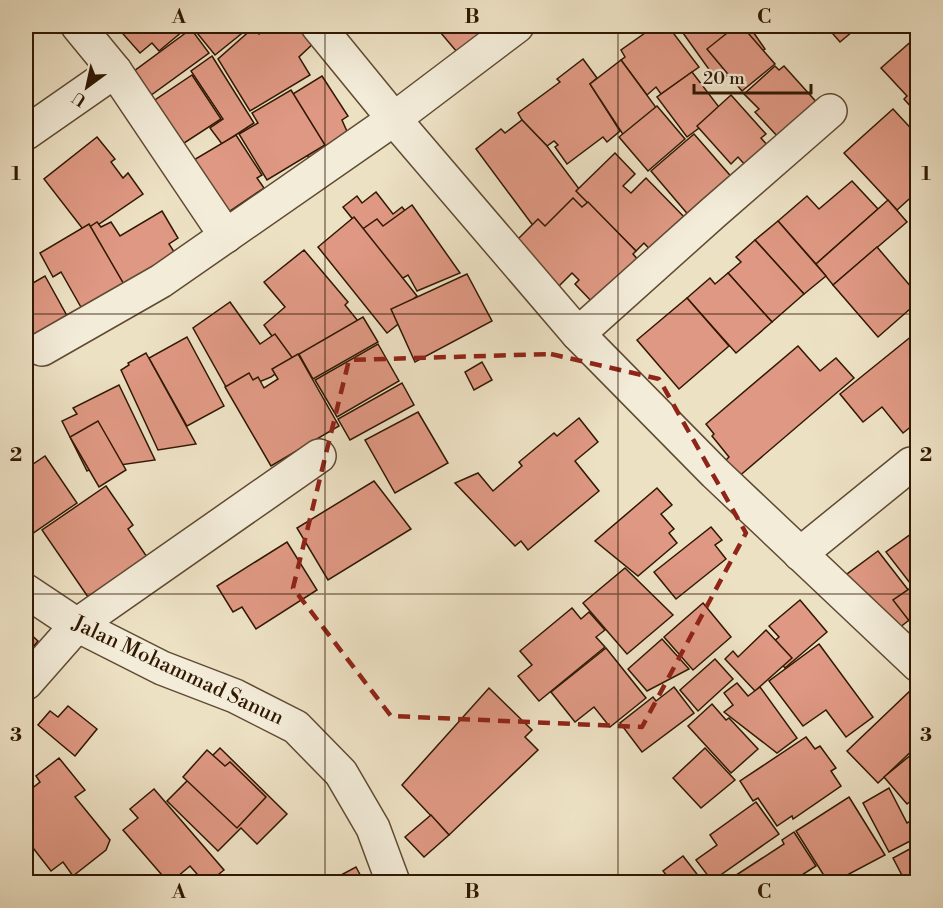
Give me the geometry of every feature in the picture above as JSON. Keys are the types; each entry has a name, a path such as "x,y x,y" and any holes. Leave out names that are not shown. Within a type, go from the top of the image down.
{"street":[{"path":"78,26 115,71 226,236"},
{"path":"318,26 394,119 578,334 715,473 918,665"},
{"path":"42,349 161,281 394,119 517,26"},
{"path":"26,133 115,71"},
{"path":"578,334 830,111"},
{"path":"26,683 77,625 319,456"},
{"path":"800,554 911,464"},
{"name":"Jalan Mohammad Sanun","path":"26,591 77,625 162,668 236,696 296,727 341,773 373,828 393,882"}],"highlighted area":[{"path":"551,354 659,379 746,533 642,727 391,716 293,588 349,360"}],"building":[{"path":"116,26 189,26 159,51 152,43 140,53"},
{"path":"195,26 251,26 215,55 193,28"},
{"path":"271,26 302,26 316,41 299,57 310,75 250,111 218,59 253,28 259,34"},
{"path":"435,26 489,26 457,52"},
{"path":"489,26 502,26 493,32"},
{"path":"655,26 668,26 699,67 661,94 656,87 647,95 621,60 625,57 621,50"},
{"path":"678,26 749,26 765,49 718,82"},
{"path":"736,26 742,26 775,64 742,91 707,49"},
{"path":"826,26 859,26 840,42"},
{"path":"191,29 209,53 143,101 126,77"},
{"path":"915,38 918,41 918,104 912,108 904,99 907,96 881,68"},
{"path":"212,56 254,123 222,144 210,128 223,119 191,71"},
{"path":"583,59 597,78 590,84 620,131 607,142 603,137 567,164 555,147 558,145 554,141 547,146 518,113 560,82 557,79"},
{"path":"621,60 666,121 639,142 632,134 626,139 590,84"},
{"path":"775,66 779,70 784,66 820,106 779,138 755,112 759,109 744,94"},
{"path":"692,72 722,111 687,137 657,97"},
{"path":"192,75 221,119 175,149 146,106"},
{"path":"322,76 348,116 342,120 349,136 311,161 275,105"},
{"path":"291,90 325,145 267,180 239,134 258,123 252,113"},
{"path":"731,95 766,134 761,138 768,146 746,166 738,157 731,164 697,126"},
{"path":"657,106 685,139 648,171 619,137"},
{"path":"893,109 918,136 918,191 897,210 844,153"},
{"path":"522,120 547,146 603,221 585,235 579,226 549,247 476,149 501,129 505,133"},
{"path":"694,134 735,181 691,218 651,171"},
{"path":"236,135 262,175 257,178 264,188 218,219 187,164"},
{"path":"97,137 115,159 111,162 123,178 128,173 143,194 86,233 44,179"},
{"path":"615,153 635,174 623,186 631,193 646,178 689,222 655,255 644,243 636,251 576,191"},
{"path":"852,181 878,209 816,264 778,221 807,196 819,209"},
{"path":"376,192 393,214 402,207 424,234 388,263 343,207 357,196 362,203"},
{"path":"573,198 582,207 588,202 636,251 633,254 640,262 595,305 575,284 579,280 572,273 551,294 508,249 538,219 545,226"},
{"path":"888,200 907,222 833,285 816,264"},
{"path":"412,205 460,273 417,291 408,275 379,292 344,242 377,219 383,226"},
{"path":"162,211 178,238 169,244 178,258 117,296 79,234 97,222 101,227 111,222 120,236"},
{"path":"354,217 417,296 396,313 402,321 387,333 318,247"},
{"path":"778,221 826,276 804,294 755,240"},
{"path":"89,224 125,286 86,316 61,272 53,277 40,253"},
{"path":"755,240 804,294 772,322 728,273 741,262 736,257"},
{"path":"877,247 918,295 918,302 878,337 833,285"},
{"path":"304,250 348,302 345,305 367,332 332,355 325,347 295,368 264,325 285,307 264,282"},
{"path":"728,273 772,322 736,353 687,298 710,278 715,284"},
{"path":"467,274 492,321 415,362 391,309"},
{"path":"45,276 71,323 26,349 26,287"},
{"path":"687,298 729,346 679,389 637,340"},
{"path":"230,302 260,344 275,334 294,360 271,377 230,394 193,328"},
{"path":"363,317 378,342 313,379 299,354"},
{"path":"918,331 918,421 903,433 882,407 863,422 840,394"},
{"path":"187,337 224,406 187,426 149,358"},
{"path":"378,344 399,381 337,417 315,380"},
{"path":"798,346 820,371 836,358 854,378 737,478 724,462 729,457 712,436 714,434 706,424"},
{"path":"146,353 196,444 158,450 121,370 129,365 128,363"},
{"path":"298,354 339,426 271,466 225,387 249,373 253,380 258,377 264,388 278,379 272,369"},
{"path":"482,362 492,380 474,390 465,372"},
{"path":"402,383 414,405 350,440 338,419"},
{"path":"119,385 155,460 120,465 116,456 87,471 62,421 77,414 73,408"},
{"path":"418,412 448,463 395,493 365,440"},
{"path":"579,418 598,442 575,461 599,491 528,550 521,541 515,546 455,483 478,473 493,491 522,466 519,462 554,433 557,436"},
{"path":"98,421 126,470 99,487 70,437"},
{"path":"45,456 77,503 26,538 26,469"},
{"path":"374,481 411,529 328,580 297,528"},
{"path":"106,486 133,525 128,529 147,557 88,597 42,530"},
{"path":"657,488 672,505 661,514 674,529 669,533 677,543 638,576 595,541"},
{"path":"711,527 722,540 715,545 726,559 676,599 654,572"},
{"path":"918,529 918,577 910,583 886,552"},
{"path":"287,542 317,590 256,629 242,607 233,612 217,586"},
{"path":"878,551 916,600 913,603 918,608 918,613 889,636 843,577"},
{"path":"625,568 673,615 627,654 583,603"},
{"path":"918,583 918,622 915,618 910,622 893,600"},
{"path":"800,600 827,632 785,668 767,647 779,637 769,626"},
{"path":"703,603 731,637 693,670 664,637"},
{"path":"572,608 581,619 589,612 605,630 596,637 605,647 539,701 518,676 532,665 520,651"},
{"path":"26,630 38,641 26,656"},
{"path":"766,630 792,658 755,691 725,659 733,651 738,657"},
{"path":"662,639 689,669 647,691 628,669"},
{"path":"819,644 873,717 846,737 826,710 803,726 769,681"},
{"path":"606,648 646,698 610,727 594,707 575,722 551,692"},
{"path":"715,659 733,679 698,711 680,690"},
{"path":"737,683 748,696 760,687 797,738 777,753 724,712 733,705 724,693"},
{"path":"674,687 694,713 642,752 620,723 653,697 656,701"},
{"path":"489,688 532,730 525,737 538,750 449,835 402,785"},
{"path":"912,689 918,694 918,745 878,783 847,751"},
{"path":"712,704 726,720 729,718 758,749 731,773 688,726"},
{"path":"68,706 97,729 75,756 38,725 50,711 58,717"},
{"path":"806,737 815,749 820,746 836,768 831,771 841,786 793,819 792,816 777,826 758,798 753,801 740,781"},
{"path":"220,748 287,814 257,844 241,828 218,851 167,801"},
{"path":"705,748 735,780 701,808 673,778"},
{"path":"918,749 918,795 907,804 884,777"},
{"path":"207,750 225,766 230,762 266,797 237,828 183,777"},
{"path":"59,758 85,790 75,797 110,840 106,850 73,876 63,862 51,871 26,839 26,793 40,782 36,776"},
{"path":"889,788 907,823 916,818 918,821 918,837 889,852 863,803"},
{"path":"154,789 224,870 209,882 204,882 190,866 168,882 123,830 138,818 130,809"},
{"path":"849,797 885,855 834,882 828,882 796,831"},
{"path":"756,802 779,834 712,881 696,860 717,845 710,835"},
{"path":"431,815 449,835 424,857 405,837"},
{"path":"794,832 816,866 791,882 727,881 784,844 782,840"},
{"path":"917,845 918,882 914,882 911,878 905,881 893,858"},
{"path":"683,856 703,882 669,882 671,881 663,871"},
{"path":"356,867 364,882 328,882"}]}
